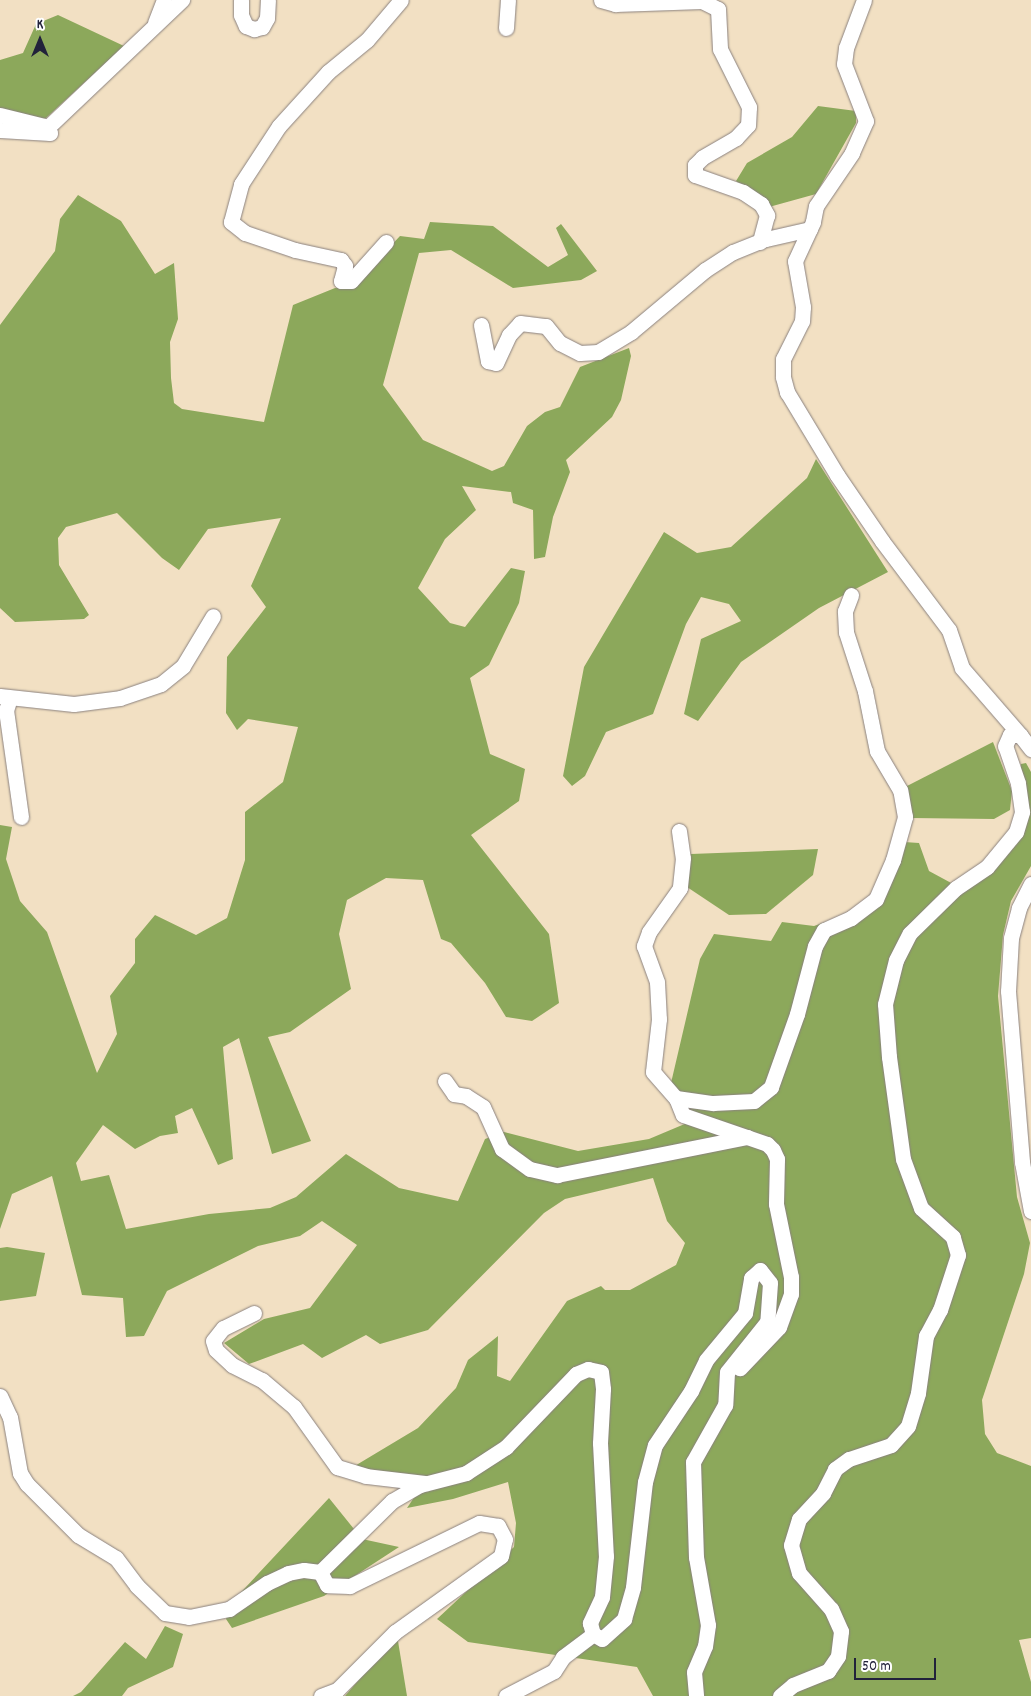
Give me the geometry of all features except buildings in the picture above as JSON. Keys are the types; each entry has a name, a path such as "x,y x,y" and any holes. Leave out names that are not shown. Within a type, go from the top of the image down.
{"street":[{"path":"155,24 164,0"},
{"path":"48,127 182,0"},
{"path":"241,0 241,16 246,26 254,29 262,27 266,18 268,0"},
{"path":"386,242 351,281 342,281 345,266 341,260 294,250 245,233 231,222 241,184 279,126 328,72 367,40 401,0"},
{"path":"506,28 508,0"},
{"path":"601,0 615,4 702,1 718,9 720,49 749,108 748,125 736,138 702,158 695,165 695,175 743,192 761,204 767,215 760,242"},
{"path":"864,0 846,48 844,64 866,121 852,153 816,206 810,229 795,261 804,307 802,321 784,359 783,377 788,392 882,542 948,630 962,668 1031,750"},
{"path":"0,115 48,127"},
{"path":"0,130 45,135 50,133 48,127"},
{"path":"481,325 488,361 496,363 509,335 520,323 546,326 560,343 580,353 598,352 631,332 704,270 732,252 760,242 810,229"},
{"path":"676,1098 712,1103 754,1101 771,1086 797,1014 815,946 824,930 851,918 876,899 893,860 905,817 900,790 877,751 865,691 846,632 845,611 851,595"},
{"path":"21,817 5,697 74,704 120,698 161,684 183,666 213,616"},
{"path":"780,1696 793,1684 828,1671 838,1656 841,1631 831,1608 800,1573 791,1545 799,1519 824,1493 835,1469 849,1459 891,1445 908,1426 918,1393 926,1336 940,1310 958,1255 953,1237 921,1208 903,1159 889,1057 885,1004 896,960 910,933 956,888 987,867 1016,832 1022,812 1018,783 1005,746 1010,735 1020,735"},
{"path":"679,831 683,858 680,888 649,932 644,946 657,982 659,1019 653,1072 676,1098 683,1115 767,1144 777,1158 774,1191 791,1294 779,1327 735,1373 726,1390"},
{"path":"1031,884 1019,908 1011,938 1008,990 1022,1162 1031,1211"},
{"path":"445,1080 454,1094 466,1096 484,1107 502,1149 530,1169 557,1175 747,1137"},
{"path":"320,1572 392,1501 427,1484 466,1473 506,1447 576,1374 588,1369 601,1372 600,1443 606,1556 602,1597 590,1623 593,1634 602,1639 624,1619 633,1587 645,1482 655,1445 691,1391 706,1360 744,1313 752,1278 760,1270 770,1283 767,1322 728,1372 725,1405 693,1462 696,1557 708,1625 705,1646 694,1672 696,1696"},
{"path":"254,1313 224,1328 213,1341 216,1350 232,1365 262,1380 294,1407 337,1467 366,1476 427,1484"},
{"path":"0,1396 10,1417 20,1473 27,1484 78,1535 116,1558 137,1586 165,1613 189,1617 229,1609 267,1583 288,1573 304,1570 320,1572"},
{"path":"320,1572 327,1584 350,1586 479,1523 498,1526 505,1539 501,1556 395,1632 334,1693 321,1696"},
{"path":"506,1696 554,1671 562,1657 593,1634"}],"green space":[{"path":"58,15 124,46 46,118 38,121 0,110 0,60 23,53 36,24"},
{"path":"818,106 856,111 856,123 816,194 769,207 736,181 747,163 792,137"},
{"path":"78,195 121,221 155,274 174,263 178,319 170,342 171,378 174,403 182,409 264,422 293,305 335,288 351,288 400,236 424,239 430,222 493,226 548,267 568,255 556,228 561,224 597,271 581,280 513,288 451,250 419,253 383,385 423,440 492,471 504,466 527,426 545,412 560,407 580,367 629,348 631,356 621,400 612,417 566,460 570,472 553,517 545,557 534,559 533,510 513,503 511,492 462,486 476,510 445,539 418,588 450,623 465,627 511,568 525,571 519,603 489,665 470,678 490,754 525,769 519,801 471,835 549,934 559,1003 532,1021 506,1017 485,983 451,943 441,939 423,880 386,878 347,900 339,934 351,989 290,1032 268,1037 311,1141 272,1154 239,1038 223,1047 233,1159 218,1165 192,1108 175,1116 178,1133 160,1136 135,1149 103,1125 76,1163 81,1181 109,1175 126,1229 209,1214 270,1208 296,1197 346,1154 399,1188 458,1201 485,1139 504,1132 578,1151 649,1139 687,1123 691,1111 671,1083 700,959 714,934 771,941 782,922 814,926 877,904 904,842 919,843 929,871 966,891 1016,842 1021,764 1026,763 1031,772 1031,866 1011,901 1003,935 998,996 1017,1197 1030,1243 1024,1274 982,1400 985,1434 997,1453 1031,1466 1031,1638 1019,1640 1031,1682 1031,1696 653,1696 637,1667 468,1642 437,1619 514,1547 516,1523 508,1482 453,1499 407,1508 427,1478 353,1467 418,1428 456,1388 468,1360 498,1336 497,1376 510,1381 567,1301 601,1286 605,1290 630,1290 676,1265 685,1243 667,1221 653,1178 565,1199 544,1213 428,1330 380,1344 366,1335 322,1358 303,1344 249,1364 224,1343 264,1319 310,1308 357,1245 322,1221 300,1236 258,1246 167,1291 144,1336 126,1337 123,1298 82,1295 52,1176 12,1194 0,1229 0,825 12,827 6,859 20,901 47,932 97,1073 117,1034 110,996 135,963 135,939 155,915 196,935 227,918 245,860 245,812 283,782 298,727 248,719 237,730 226,713 227,657 266,607 251,586 281,518 208,529 179,570 162,558 117,513 66,527 58,538 59,565 89,615 84,619 15,622 0,608 0,325 55,251 60,219"},
{"path":"816,459 888,572 819,608 741,662 698,721 684,714 701,639 741,621 729,604 701,597 686,624 653,714 606,732 585,776 572,786 563,776 584,667 664,532 697,553 731,547 807,478"},
{"path":"993,742 1012,791 1010,810 994,819 911,818 907,786"},
{"path":"818,849 813,875 766,914 729,915 687,887 691,854"},
{"path":"7,1247 45,1253 36,1296 0,1301 0,1248"},
{"path":"329,1498 362,1539 399,1547 324,1596 232,1628 226,1619 231,1603"},
{"path":"165,1626 183,1634 173,1667 128,1688 122,1696 73,1696 81,1692 125,1642 146,1659"},
{"path":"397,1635 407,1696 345,1696"}]}
